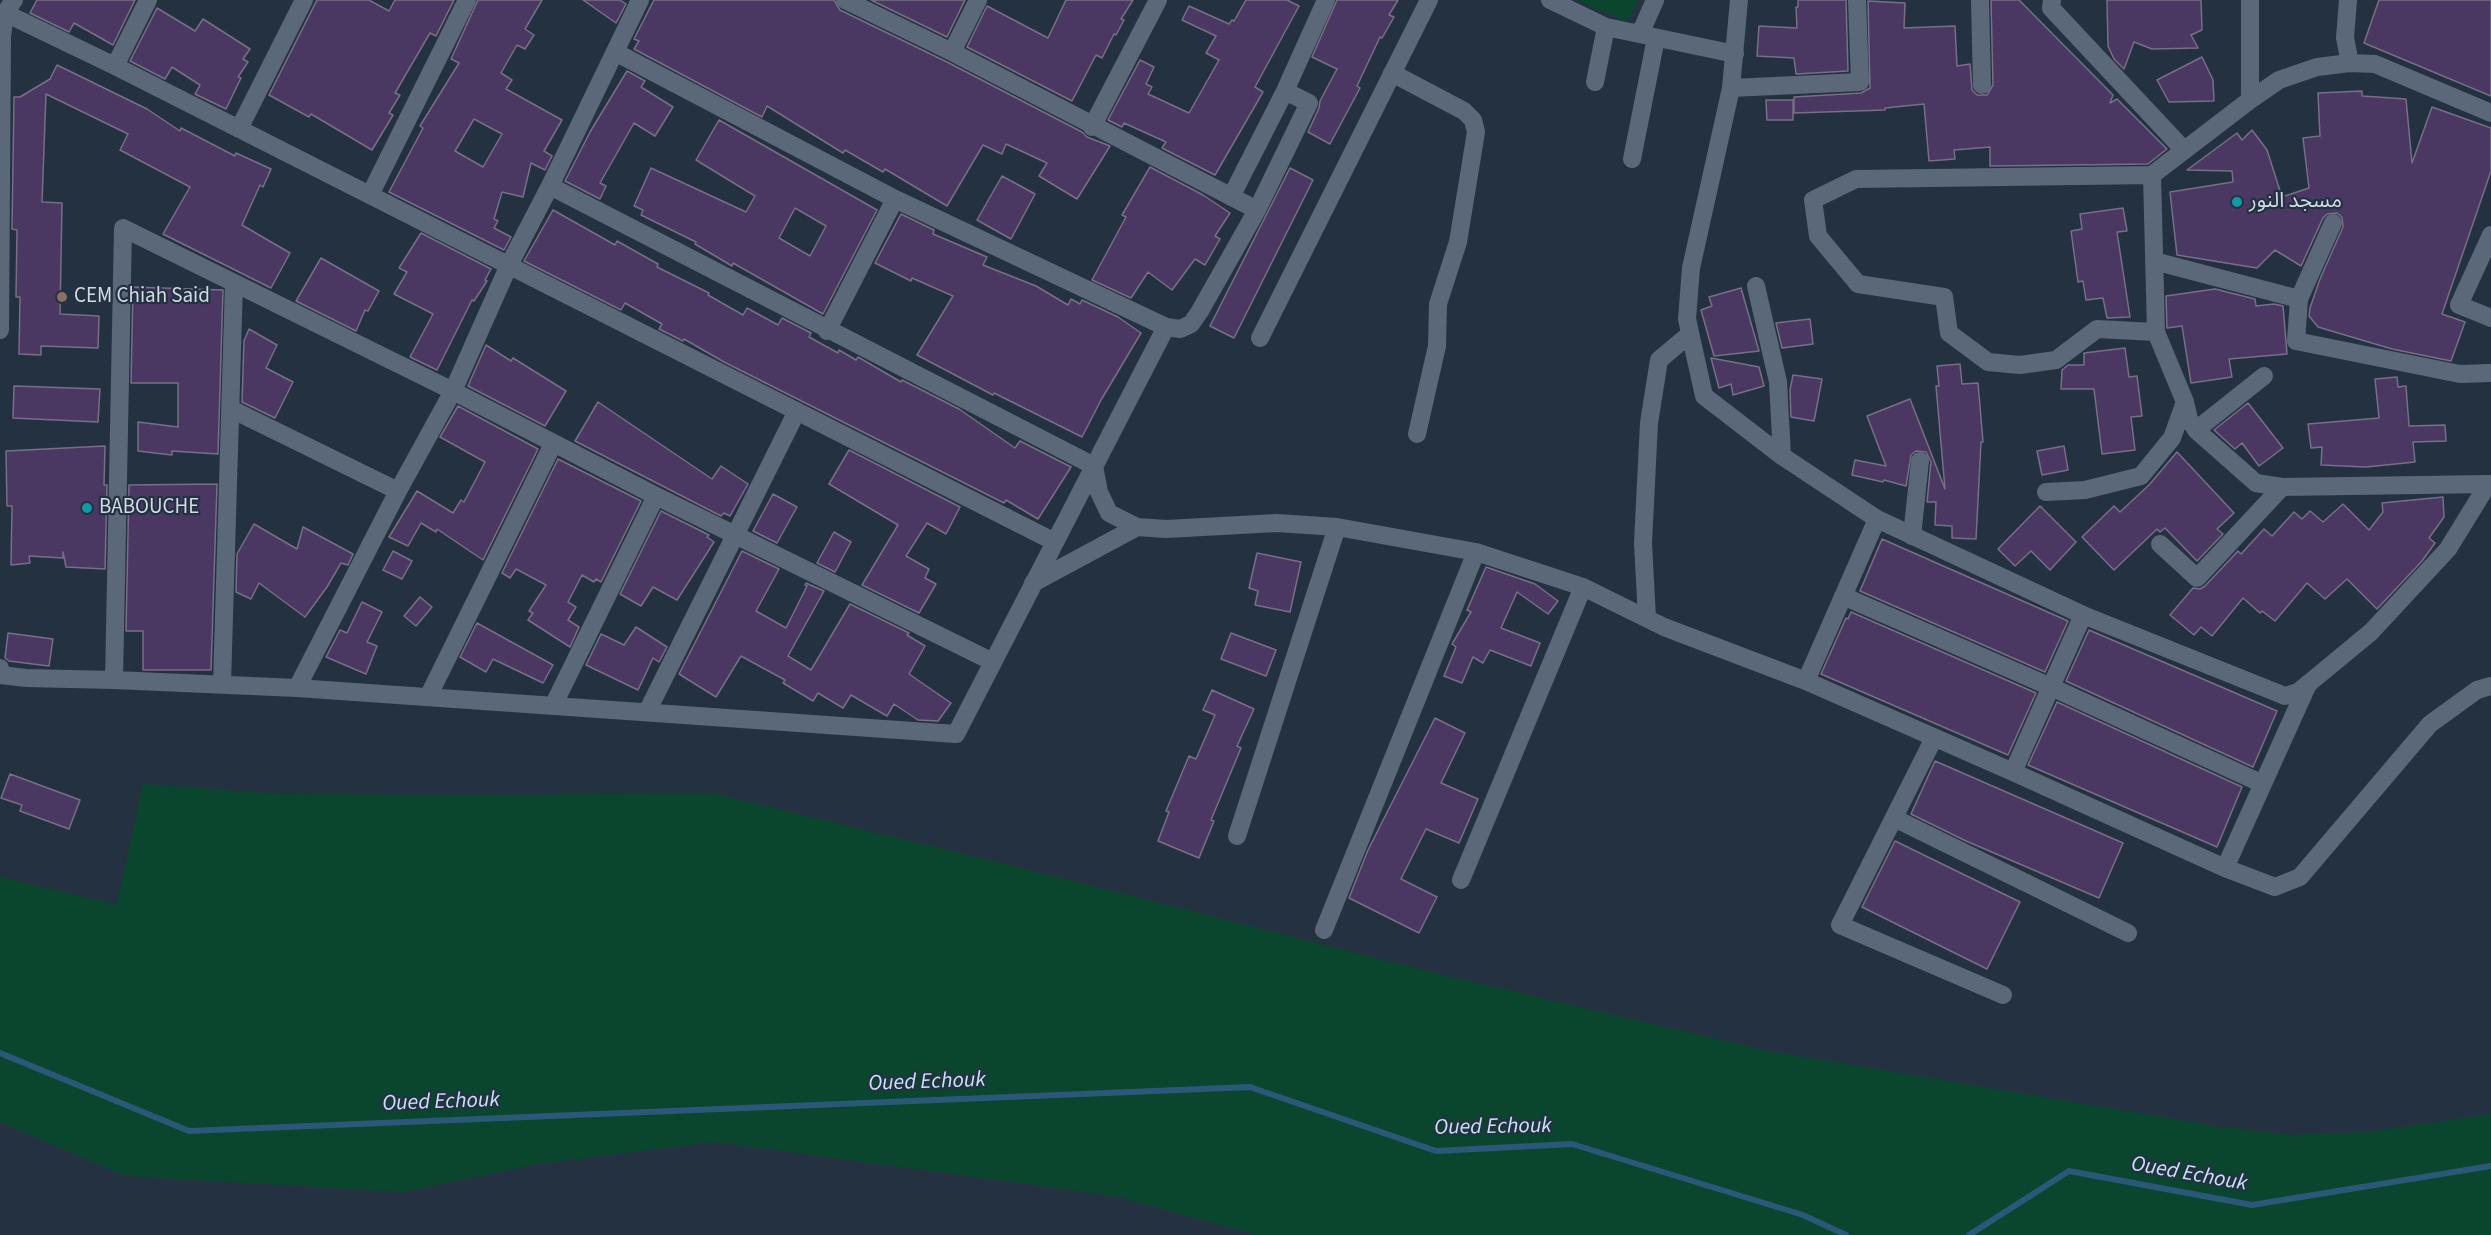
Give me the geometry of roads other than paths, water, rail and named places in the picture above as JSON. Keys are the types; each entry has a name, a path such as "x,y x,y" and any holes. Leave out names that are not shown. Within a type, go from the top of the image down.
{"street":[{"path":"115,66 148,0"},
{"path":"239,129 304,0"},
{"path":"370,195 466,0"},
{"path":"297,688 398,491 453,391 509,265 640,0"},
{"path":"845,0 952,52 1092,127 1257,210"},
{"path":"952,52 978,0"},
{"path":"1092,127 1158,0"},
{"path":"1231,197 1285,91 1326,0"},
{"path":"1260,338 1429,0"},
{"path":"1550,0 1606,27 1735,54"},
{"path":"1632,159 1655,0"},
{"path":"1739,0 1731,88 1691,268 1686,319 1704,396 1782,456 1877,519 2082,615 2285,696 2298,692 2371,632 2448,549 2490,484"},
{"path":"1731,88 1860,82 1857,0"},
{"path":"1980,0 1982,85"},
{"path":"2052,0 2051,8 2183,149"},
{"path":"2250,0 2250,100"},
{"path":"2348,0 2345,38 2350,63"},
{"path":"0,330 2,36 9,6 115,66 1055,542"},
{"path":"1595,82 1606,27"},
{"path":"615,52 895,199 1166,327 1180,329 1191,324 1257,210 1309,103 1285,91"},
{"path":"2156,332 2097,329 2056,360 2020,365 1988,362 1949,333 1944,297 1858,284 1818,236 1813,200 1856,180 2152,175 2183,149 2280,80 2317,67 2350,63 2375,64 2491,113"},
{"path":"1392,74 1464,111 1473,120 1476,132 1458,242 1438,304 1437,346 1417,434"},
{"path":"2152,175 2156,332 2185,402 2189,419 2196,430 2256,483 2282,487 2490,484"},
{"path":"550,186 827,331 1094,466"},
{"path":"827,331 895,199"},
{"path":"2333,223 2299,299 2296,341 2460,374 2491,373"},
{"path":"114,680 123,228 453,391 656,496 993,662"},
{"path":"2491,236 2459,305 2491,318"},
{"path":"2154,261 2299,299"},
{"path":"222,684 234,283"},
{"path":"1756,286 1778,382 1782,456"},
{"path":"0,668 1,675 26,678 297,688 956,734 1166,327"},
{"path":"1647,618 1643,543 1649,423 1659,360 1690,334"},
{"path":"2196,430 2264,376"},
{"path":"2046,492 2085,490 2140,476 2172,438 2185,402"},
{"path":"231,409 398,491"},
{"path":"646,712 797,411"},
{"path":"428,697 553,444"},
{"path":"1912,536 1920,461"},
{"path":"1094,466 1099,492 1109,513 1137,527 1166,529 1277,523 1337,526 1476,552 1583,587 1647,618 1806,681 2225,868 2275,887 2300,877 2430,724 2477,690 2491,686"},
{"path":"2160,544 2197,578 2282,487"},
{"path":"553,706 656,496"},
{"path":"1806,681 1877,519"},
{"path":"1237,836 1337,526"},
{"path":"1034,583 1137,527"},
{"path":"1324,930 1476,552"},
{"path":"1461,880 1583,587"},
{"path":"1843,596 2263,784"},
{"path":"2013,772 2082,615"},
{"path":"2225,868 2308,684"},
{"path":"1934,738 1840,925 2003,995"},
{"path":"1894,818 2128,933"}],"waterway":[{"name":"Oued Echouk","path":"0,1053 189,1131 1250,1087 1436,1151 1572,1144 1803,1215 1846,1235"},
{"name":"Oued Echouk","path":"1969,1235 2069,1171 2252,1205 2491,1166"}],"place":[{"name":"مسجد النور","path":"2237,202"},
{"name":"CEM Chiah Said","path":"62,297"},
{"name":"BABOUCHE","path":"87,508"}]}
